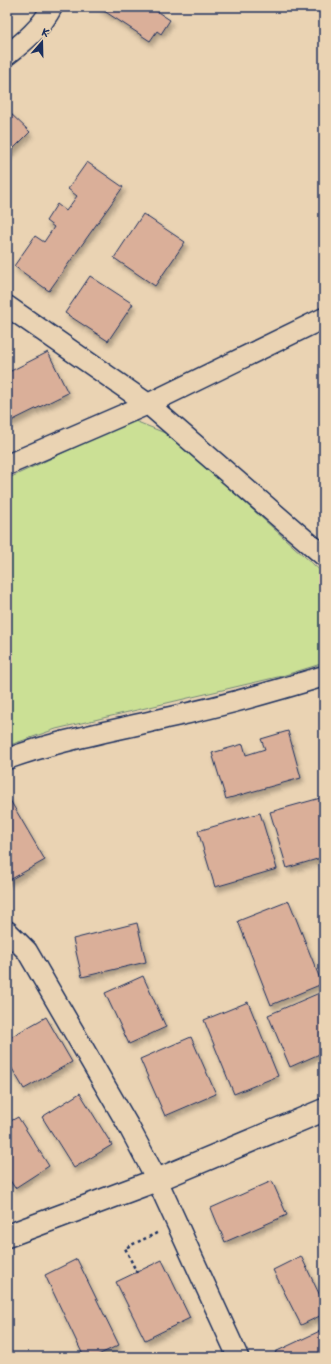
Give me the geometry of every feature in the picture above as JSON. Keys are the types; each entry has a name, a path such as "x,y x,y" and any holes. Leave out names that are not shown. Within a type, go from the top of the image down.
{"street":[{"path":"7,55 41,26 52,7"},
{"path":"7,306 148,404 324,556"},
{"path":"7,465 148,404 324,318"},
{"path":"7,759 33,750 93,734 258,696 324,676"},
{"path":"7,931 26,951 54,995 129,1126 157,1180 238,1357"},
{"path":"7,1236 157,1180 324,1110"}],"path":[{"path":"137,1273 124,1248 178,1225"}],"green space":[{"path":"135,421 170,435 324,574 324,663 282,676 56,729 7,746 7,479 116,428"}],"building":[{"path":"98,7 150,7 170,20 161,34 157,31 150,41"},
{"path":"7,110 30,132 7,155"},
{"path":"87,162 123,187 49,291 14,266 35,236 44,242 54,227 46,221 57,204 66,211 77,196 68,189"},
{"path":"143,214 185,242 155,286 114,258"},
{"path":"90,276 133,304 108,341 65,313"},
{"path":"48,352 68,393 7,423 7,373"},
{"path":"288,731 301,778 226,799 212,753 243,744 246,755 265,749 261,739"},
{"path":"7,795 45,860 8,881 7,879"},
{"path":"324,797 324,857 287,868 270,812"},
{"path":"260,813 277,869 215,887 198,831"},
{"path":"289,901 322,984 271,1005 238,921"},
{"path":"137,923 146,962 82,977 73,939"},
{"path":"143,976 166,1027 129,1044 105,993"},
{"path":"324,991 324,1052 290,1067 268,1015"},
{"path":"248,1002 278,1076 234,1094 204,1020"},
{"path":"46,1017 72,1062 24,1089 7,1060 7,1039"},
{"path":"191,1037 216,1094 165,1116 140,1059"},
{"path":"80,1093 112,1145 74,1168 42,1117"},
{"path":"18,1117 49,1166 15,1188 7,1176 7,1123"},
{"path":"272,1181 287,1215 225,1242 211,1208"},
{"path":"301,1256 324,1304 324,1314 301,1325 273,1270"},
{"path":"77,1259 119,1345 94,1357 84,1357 45,1275"},
{"path":"162,1260 190,1318 145,1340 116,1282"},
{"path":"324,1329 324,1357 278,1357 275,1352"}]}
